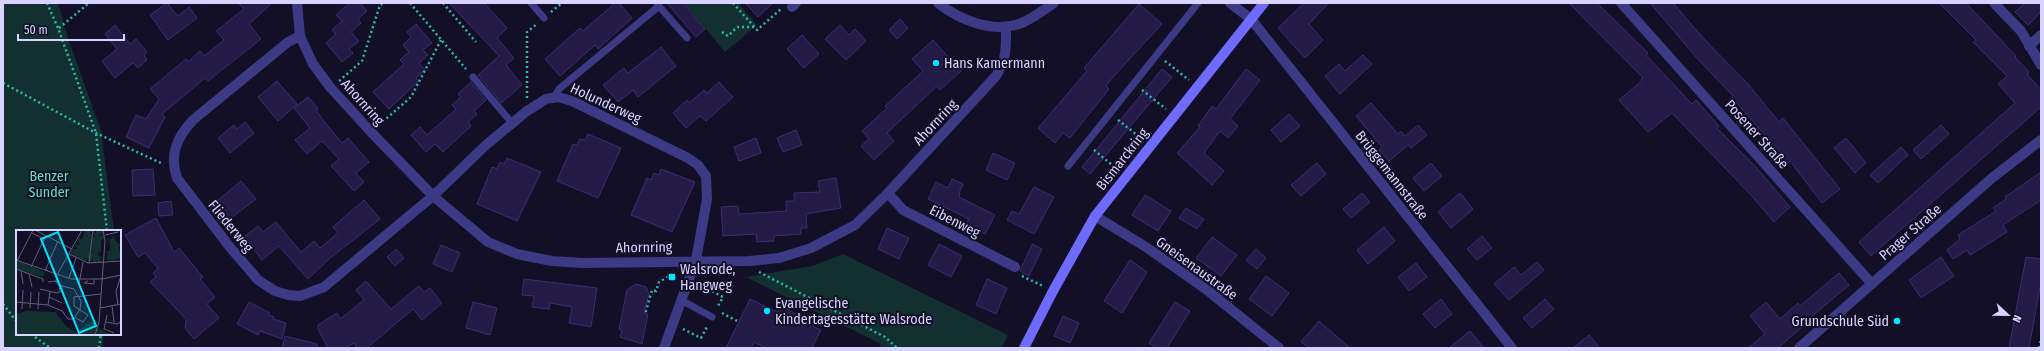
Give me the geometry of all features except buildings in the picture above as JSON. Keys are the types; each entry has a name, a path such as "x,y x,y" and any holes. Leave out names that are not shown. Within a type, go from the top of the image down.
{"street":[{"name":"Ahornring","path":"297,3 300,36 312,64 330,87 433,196 488,242 517,254 552,261 582,263 696,260 749,261 779,258 811,248 855,225 888,193 996,76 1004,63 1006,28"},
{"path":"938,3 950,13 985,26 1006,28 1021,23 1054,3"},
{"name":"Brüggemannstraße","path":"1230,3 1251,19 1512,348"},
{"name":"Bismarckring","path":"1024,348 1053,291 1095,216 1264,3"},
{"name":"Posener Straße","path":"1621,3 1872,284"},
{"path":"1994,3 2021,30 2041,65"},
{"path":"2029,46 2041,35"},
{"path":"173,168 173,156 176,143 182,132 193,120 288,42 300,36"},
{"name":"Holunderweg","path":"433,196 486,145 527,111 546,99 554,98 572,101 688,158 698,165 706,176 708,188 696,260 683,301 664,348"},
{"name":"Prager Straße","path":"1799,348 1992,178 2041,140"},
{"name":"Fliederweg","path":"173,168 177,178 185,189 258,280 275,291 288,295 300,296 324,287 433,196"},
{"name":"Eibenweg","path":"888,193 904,210 1015,267"},
{"name":"Gneisenaustraße","path":"1095,216 1146,247 1207,290 1279,348"}],"lane":[{"path":"531,3 544,18"},
{"path":"1068,166 1198,3"},
{"path":"554,98 559,89 657,5 687,38"},
{"path":"473,78 512,123"},
{"path":"683,301 712,317"}],"path":[{"path":"47,3 58,28 96,133 107,230"},
{"path":"58,28 89,3"},
{"path":"349,72 362,61 380,5 382,3"},
{"path":"410,3 473,78"},
{"path":"443,3 476,42"},
{"path":"734,3 755,27"},
{"path":"722,32 728,36 737,27 755,27 757,30 776,14"},
{"path":"527,32 527,111"},
{"path":"389,116 412,97 441,40"},
{"path":"1157,54 1197,87"},
{"path":"3,83 96,133 173,168"},
{"path":"1134,83 1174,116"},
{"path":"1110,113 1150,146"},
{"path":"1086,143 1126,177"},
{"path":"749,261 751,268 885,337 897,348"},
{"path":"1015,267 1016,273 1053,291"},
{"path":"645,311 652,290 656,291 659,282 677,271"},
{"path":"3,304 16,321"},
{"path":"716,310 739,322"},
{"path":"32,335 50,348"},
{"path":"99,348 101,335"},
{"path":"2040,348 2041,340"}],"green space":[{"name":"Benzer Sunder","path":"3,3 58,3 68,38 101,131 114,230 16,230 16,335 104,335 102,348 3,348"},
{"path":"684,3 738,3 757,25 725,52"},
{"path":"843,254 1008,335 1002,348 879,348 881,344 746,277 812,266"}],"place":[{"name":"Hans Kamermann","path":"936,63"},
{"name":"Walsrode, Hangweg","path":"672,277"},
{"name":"Evangelische Kindertagesstätte Walsrode","path":"767,311"},
{"name":"Grundschule Süd","path":"1897,321"}]}
